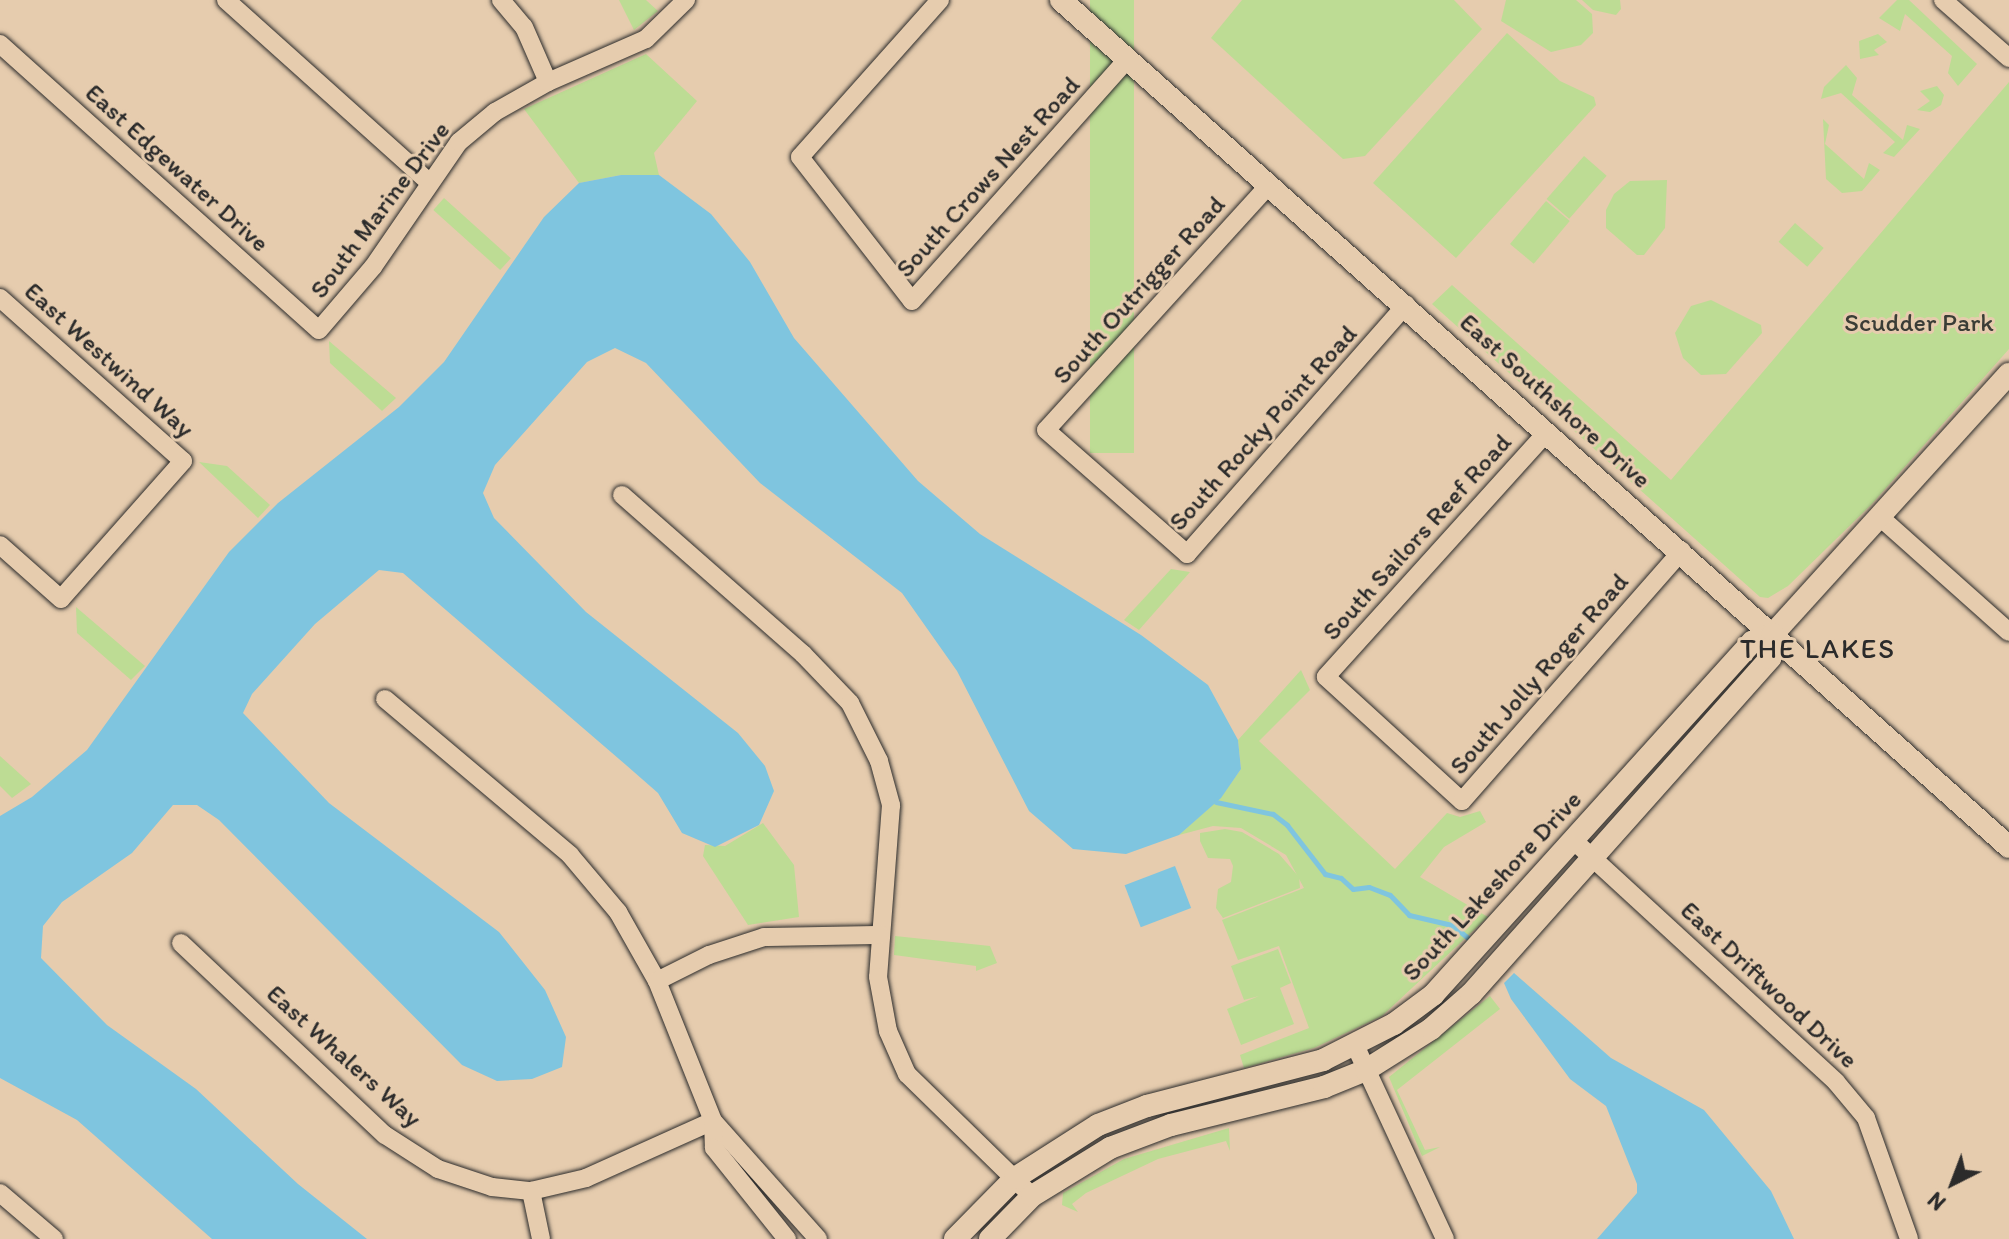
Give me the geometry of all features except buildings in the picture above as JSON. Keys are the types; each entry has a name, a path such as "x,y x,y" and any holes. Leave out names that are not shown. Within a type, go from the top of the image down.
{"street":[{"path":"226,0 430,183"},
{"path":"501,0 524,27 548,82"},
{"name":"South Marine Drive","path":"319,330 373,267 430,183 471,132 548,82 646,39 686,0"},
{"name":"South Crows Nest Road","path":"940,0 800,157 912,301 1127,60"},
{"name":"East Southshore Drive","path":"1061,0 1682,551 2009,847"},
{"path":"1943,0 2008,55"},
{"name":"East Edgewater Drive","path":"0,44 319,330"},
{"name":"South Outrigger Road","path":"1046,430 1269,185"},
{"name":"East Westwind Way","path":"0,298 183,461 61,599 0,545"},
{"name":"South Rocky Point Road","path":"1046,430 1187,554 1406,305"},
{"name":"South Lakeshore Drive","path":"955,1239 1015,1178 1108,1120 1305,1066 1355,1045 1440,989 1752,642 1773,634 2009,374"},
{"name":"South Sailors Reef Road","path":"1326,677 1547,432"},
{"path":"622,495 803,654 850,703 879,761 891,805 890,867 880,935 878,977 885,1017 907,1074 1032,1196"},
{"path":"1881,518 2009,632"},
{"name":"South Jolly Roger Road","path":"1326,677 1462,801 1682,551"},
{"name":"South Lakeshore Drive","path":"990,1239 1032,1196 1094,1156 1141,1135 1313,1091 1366,1070 1460,1005 1770,658 1773,634"},
{"path":"385,699 570,855 618,912 657,981 713,1121 714,1148 787,1239"},
{"name":"East Driftwood Drive","path":"1573,840 1836,1082 1866,1118 1909,1239"},
{"path":"657,981 709,955 764,937 880,935"},
{"name":"East Whalers Way","path":"181,943 385,1135 438,1169 492,1187 531,1191 586,1178 713,1121"},
{"path":"1355,1045 1445,1239"},
{"path":"1235,1084 1240,1110"},
{"path":"713,1121 818,1239"},
{"path":"531,1191 541,1239"},
{"path":"0,1193 54,1239"}],"green space":[{"path":"619,0 646,0 658,11 634,30"},
{"path":"1090,0 1134,0 1134,453 1090,453"},
{"path":"1242,0 1454,0 1482,29 1365,156 1343,159 1211,38"},
{"path":"1506,0 1576,0 1592,14 1593,33 1581,45 1551,52 1501,21"},
{"path":"1582,0 1620,0 1621,9 1616,15 1593,10"},
{"path":"1897,0 1909,0 1977,64 1958,86 1948,73 1952,56 1905,14 1900,31 1879,18"},
{"path":"1507,33 1560,81 1594,97 1596,105 1456,258 1373,183"},
{"path":"1878,34 1887,42 1874,50 1879,55 1860,59 1859,41"},
{"path":"646,54 697,101 654,153 659,175 621,175 579,183 524,109"},
{"path":"1846,65 1857,78 1852,95 1903,140 1907,125 1920,129 1894,157 1883,153 1895,142 1841,93 1821,99 1824,87"},
{"name":"Scudder Park","path":"2009,82 2009,349 1871,505 1788,586 1768,598 1760,597 1432,304 1452,285 1671,480"},
{"path":"1937,86 1944,95 1941,105 1930,112 1917,110 1930,101 1920,91"},
{"path":"1823,119 1829,125 1825,144 1864,179 1869,163 1880,170 1862,191 1842,193 1826,179"},
{"path":"1584,156 1607,176 1569,219 1547,199"},
{"path":"1667,180 1665,228 1644,255 1637,255 1606,228 1606,210 1614,194 1630,181"},
{"path":"444,198 511,258 500,270 433,210"},
{"path":"1546,201 1570,221 1534,264 1510,244"},
{"path":"1795,223 1824,248 1807,267 1779,242"},
{"path":"1711,300 1761,325 1762,333 1726,374 1701,375 1683,358 1675,333 1691,306"},
{"path":"329,341 396,398 382,411 330,363"},
{"path":"199,462 227,466 270,505 258,518"},
{"path":"1171,569 1190,572 1139,630 1124,620"},
{"path":"76,607 145,666 131,680 77,633"},
{"path":"1301,670 1310,690 1259,741 1395,869 1447,813 1460,817 1480,811 1486,822 1444,847 1420,877 1488,917 1382,1016 1314,1048 1244,1068 1240,1055 1309,1028 1279,946 1238,960 1222,920 1304,888 1286,855 1241,828 1213,826 1179,835 1221,797 1241,769 1238,740"},
{"path":"0,756 31,784 12,798 0,786"},
{"path":"763,823 794,865 799,917 748,925 703,856 705,845 725,846"},
{"path":"1225,829 1242,832 1279,854 1299,877 1300,888 1223,918 1216,908 1218,889 1231,882 1233,866 1230,859 1208,858 1200,841 1200,833"},
{"path":"895,936 990,946 997,963 976,971 976,966 894,955"},
{"path":"1278,949 1291,983 1280,988 1294,1024 1241,1045 1227,1009 1259,996 1244,1000 1231,966"},
{"path":"1490,996 1500,1009 1397,1090 1425,1150 1440,1147 1422,1156 1389,1077"},
{"path":"1229,1128 1230,1151 1226,1141 1158,1159 1086,1193 1072,1204 1078,1212 1062,1205 1063,1193 1124,1159"}],"water":[{"path":"621,175 659,175 711,214 750,262 794,338 918,481 980,534 1141,635 1208,685 1238,740 1241,769 1221,798 1179,835 1126,854 1073,849 1029,811 957,671 902,593 760,483 646,363 615,348 587,362 495,465 483,493 494,518 586,612 738,733 765,766 774,791 759,825 715,847 682,833 658,793 626,765 403,573 379,570 315,624 252,694 243,713 329,803 499,932 545,990 566,1037 562,1067 532,1079 497,1081 462,1065 219,820 197,805 173,805 132,853 62,902 43,926 41,958 107,1025 196,1089 298,1184 367,1239 212,1239 77,1120 0,1078 0,816 32,797 87,750 229,552 278,503 399,407 444,362 544,217 579,183"},
{"path":"1175,866 1191,908 1141,927 1125,885"},
{"path":"1514,973 1611,1058 1704,1110 1771,1191 1794,1239 1597,1239 1637,1193 1637,1184 1606,1106 1570,1079 1511,999 1504,983"}],"waterway":[{"path":"1216,802 1273,814 1287,825 1325,874 1341,878 1353,889 1369,887 1390,895 1409,915 1452,925 1468,938"}],"district":[{"name":"THE LAKES","path":"1818,648"}]}
